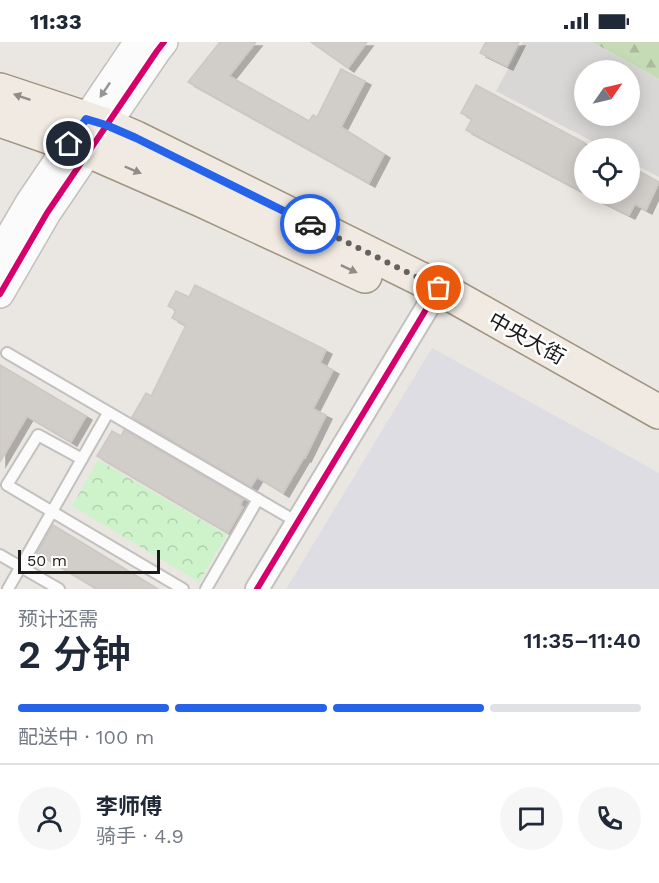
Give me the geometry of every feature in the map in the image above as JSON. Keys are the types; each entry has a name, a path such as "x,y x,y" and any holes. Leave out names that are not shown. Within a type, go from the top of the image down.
{"main road":[{"name":"中央大街","path":"0,90 88,135 201,200 434,297 659,435"},
{"name":"中央大街","path":"0,120 88,135 136,138 434,297 659,412"}],"street":[{"path":"0,294 47,213 138,42"},
{"path":"0,253 29,203 164,42"},
{"path":"257,589 434,297"}],"lane":[{"path":"7,353 297,522"},
{"path":"8,589 108,413"},
{"path":"82,459 38,435 7,485 183,589"},
{"path":"206,589 258,499"},
{"path":"0,555 59,589"}],"green space":[{"path":"592,42 659,42 659,79 640,69 640,60 625,60"},
{"path":"98,460 227,535 199,582 72,506"}],"shaded area":[{"path":"523,42 592,42 625,60 574,60 574,126 640,126 640,69 659,79 659,177 640,167 640,138 586,138 496,91"},
{"path":"432,348 659,473 659,589 286,589"}],"building":[{"path":"220,42 256,42 229,76 309,121 313,115 317,117 341,69 365,81 341,127 384,154 369,183 188,82"},
{"path":"311,42 367,42 348,68"},
{"path":"486,42 519,42 507,66 480,53"},
{"path":"476,85 576,138 574,187 466,130 472,119 461,113"},
{"path":"640,172 659,182 646,210 635,204 640,204"},
{"path":"607,204 635,204 629,215"},
{"path":"195,285 326,350 320,363 333,370 313,409 326,415 305,458 283,493 257,477 251,487 132,417 146,393 151,396 186,325 172,318 176,310 168,306 176,291 189,297"},
{"path":"0,365 86,416 71,442 27,416 0,462"},
{"path":"124,430 243,499 240,506 243,507 228,533 97,456 112,431 121,436"},
{"path":"53,525 158,589 97,589 37,553"}],"cycle path":[{"path":"0,294 47,213 164,42"},
{"path":"257,589 439,288"}],"way so far":[{"path":"310,224 439,288"}],"route":[{"path":"69,144 86,119 106,125 310,224"}]}
